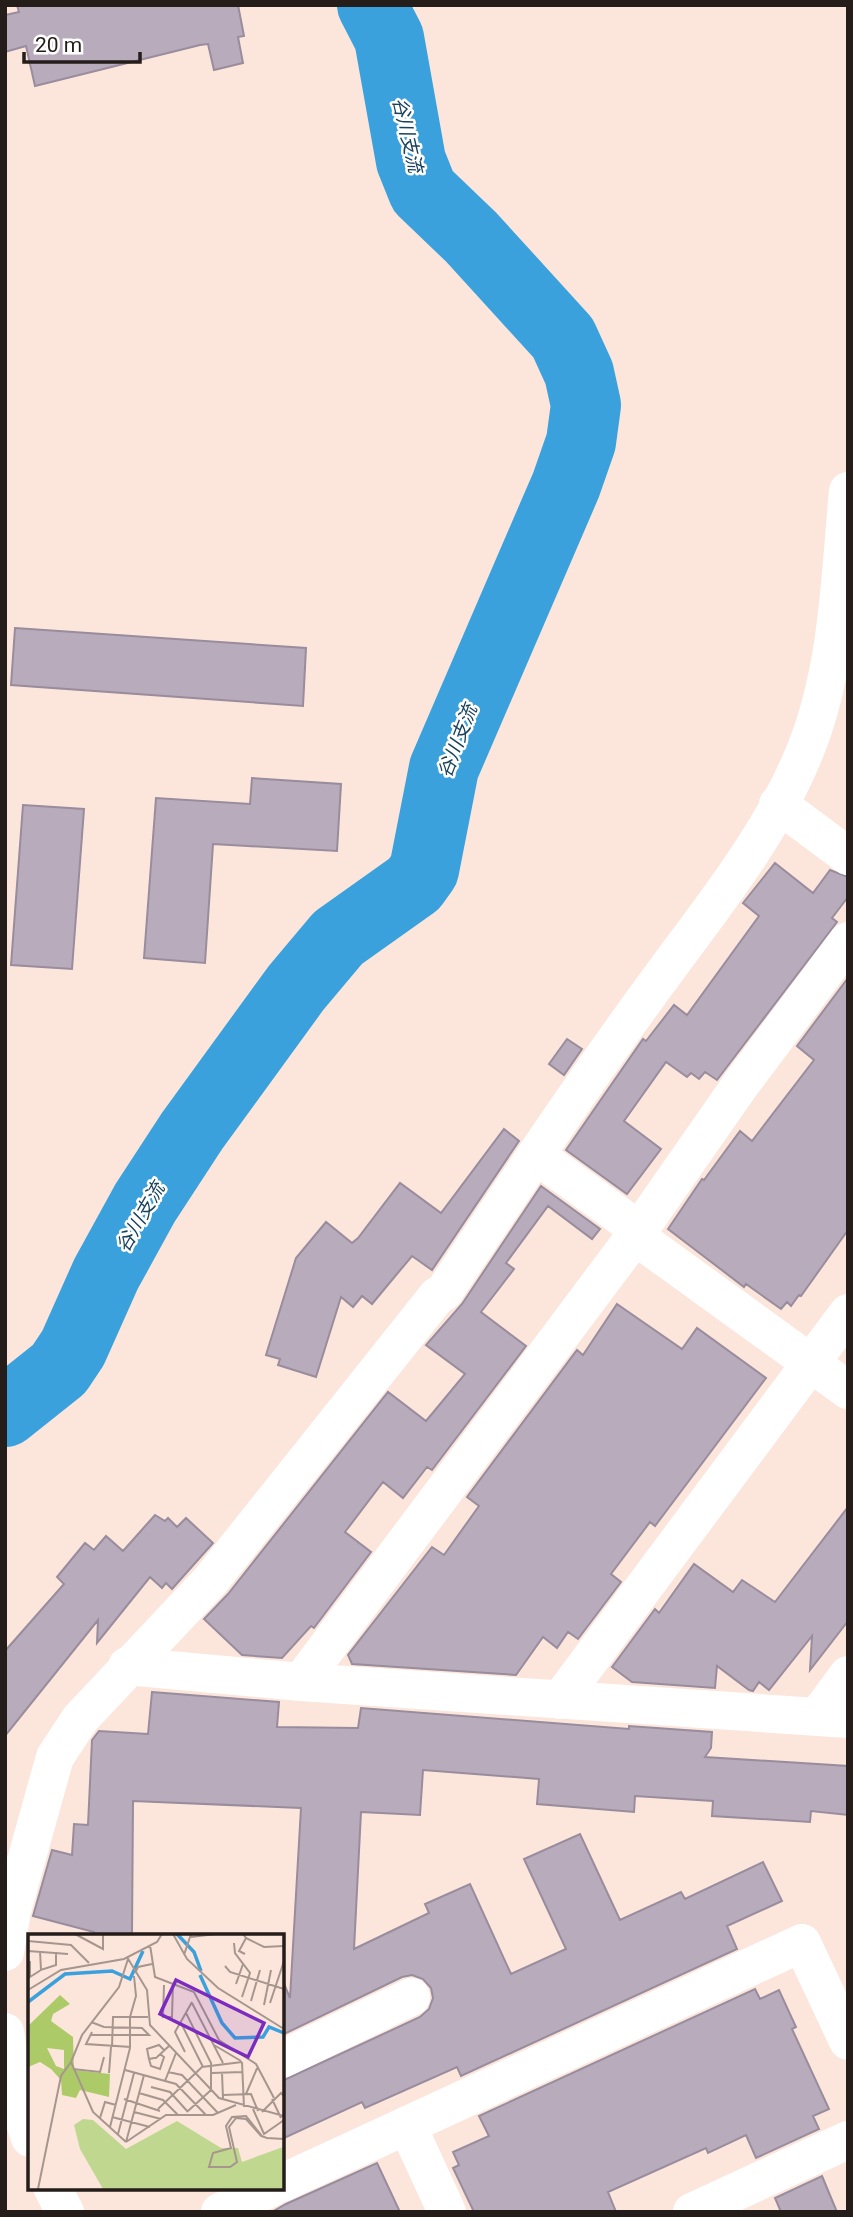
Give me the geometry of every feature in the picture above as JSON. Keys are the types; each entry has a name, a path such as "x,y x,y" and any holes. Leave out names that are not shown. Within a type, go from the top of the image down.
{"street":[{"path":"5,1952 12,1911 55,1757 80,1719 127,1666 212,1580 436,1296 444,1292 536,1155 734,878 778,804 805,752 821,703 848,491"},
{"path":"778,804 848,856"},
{"path":"301,1682 637,1233 741,1084 848,941"},
{"path":"536,1155 848,1390"},
{"path":"560,1700 848,1313"},
{"path":"127,1666 301,1682 832,1718 848,1675"},
{"path":"284,2182 802,1943 839,2001 848,2041"},
{"path":"284,2058 411,1997"},
{"path":"5,2032 16,2095 28,2132"},
{"path":"407,2125 447,2212"},
{"path":"692,2212 848,2140"},
{"path":"53,2189 65,2212"},
{"path":"220,2212 269,2189"}],"building":[{"path":"17,5 238,5 244,36 238,37 243,63 214,70 208,44 35,86 26,46 5,52 5,15 19,12"},
{"path":"15,628 306,648 303,706 11,685"},
{"path":"252,778 341,784 337,851 213,844 205,963 144,958 156,798 250,804"},
{"path":"23,805 84,809 72,969 11,965"},
{"path":"775,863 813,893 830,870 848,877 848,897 832,918 837,922 717,1080 705,1072 699,1079 691,1073 687,1077 666,1062 624,1121 661,1149 627,1194 566,1150 643,1039 646,1041 674,1005 687,1015 759,916 743,903"},
{"path":"848,978 848,1230 801,1296 799,1295 791,1306 787,1302 781,1309 746,1284 744,1287 668,1229 702,1179 704,1180 740,1131 752,1141 814,1060 797,1046"},
{"path":"567,1039 582,1049 564,1075 549,1064"},
{"path":"504,1129 519,1141 432,1270 412,1256 372,1304 362,1296 353,1307 341,1297 316,1377 278,1365 280,1359 266,1355 296,1258 326,1222 352,1243 400,1183 441,1213"},
{"path":"541,1186 600,1229 592,1239 548,1206 506,1263 514,1269 481,1312 526,1346 432,1470 427,1467 403,1498 383,1482 345,1532 371,1552 314,1628 311,1626 282,1658 242,1655 204,1619 228,1594 388,1392 426,1421 465,1374 426,1345 462,1304"},
{"path":"617,1304 682,1349 697,1328 766,1378 655,1526 650,1522 611,1574 621,1582 578,1639 568,1632 557,1648 543,1637 516,1675 352,1664 348,1655 432,1547 444,1555 479,1506 467,1497 577,1350 583,1355"},
{"path":"848,1507 848,1621 810,1670 812,1636 769,1690 759,1682 753,1691 749,1690 717,1666 715,1688 632,1682 612,1667 655,1609 659,1613 694,1564 733,1592 742,1580 775,1602"},
{"path":"155,1515 165,1521 168,1518 177,1527 186,1518 213,1543 172,1589 166,1583 162,1588 150,1577 97,1643 98,1620 5,1736 5,1651 64,1584 57,1577 85,1543 94,1550 106,1536 123,1551"},
{"path":"152,1692 279,1702 277,1727 358,1728 361,1708 629,1729 629,1726 712,1732 711,1748 705,1757 848,1766 848,1815 811,1811 810,1822 712,1816 713,1801 635,1796 634,1812 537,1804 539,1779 423,1770 420,1815 361,1812 354,1949 429,1913 425,1904 470,1884 511,1974 566,1949 524,1859 580,1834 620,1920 681,1892 685,1899 763,1862 782,1901 727,1926 737,1949 461,2076 457,2067 365,2108 362,2102 284,2138 284,2080 420,2017 429,2009 433,1998 431,1988 423,1979 412,1975 402,1977 284,2034 284,1984 290,1998 301,1808 133,1801 132,1934 94,1934 33,1916 52,1850 72,1855 74,1824 88,1825 92,1740 99,1731 148,1734"},
{"path":"755,1989 760,1999 779,1990 796,2027 792,2029 829,2109 813,2116 819,2129 756,2158 746,2135 708,2153 706,2148 608,2192 616,2212 474,2212 453,2168 459,2165 453,2152 489,2136 479,2116"},
{"path":"377,2163 400,2212 272,2212 286,2204"},
{"path":"822,2176 837,2212 781,2212 775,2198"}],"waterway":[{"name":"谷川支流","path":"5,1412 59,1369 73,1348 106,1274 145,1203 192,1131 296,988 338,938 414,884 424,870 444,768 566,485 581,442 586,405 579,373 563,338 471,237 423,191 411,161 389,38 372,5"}]}
